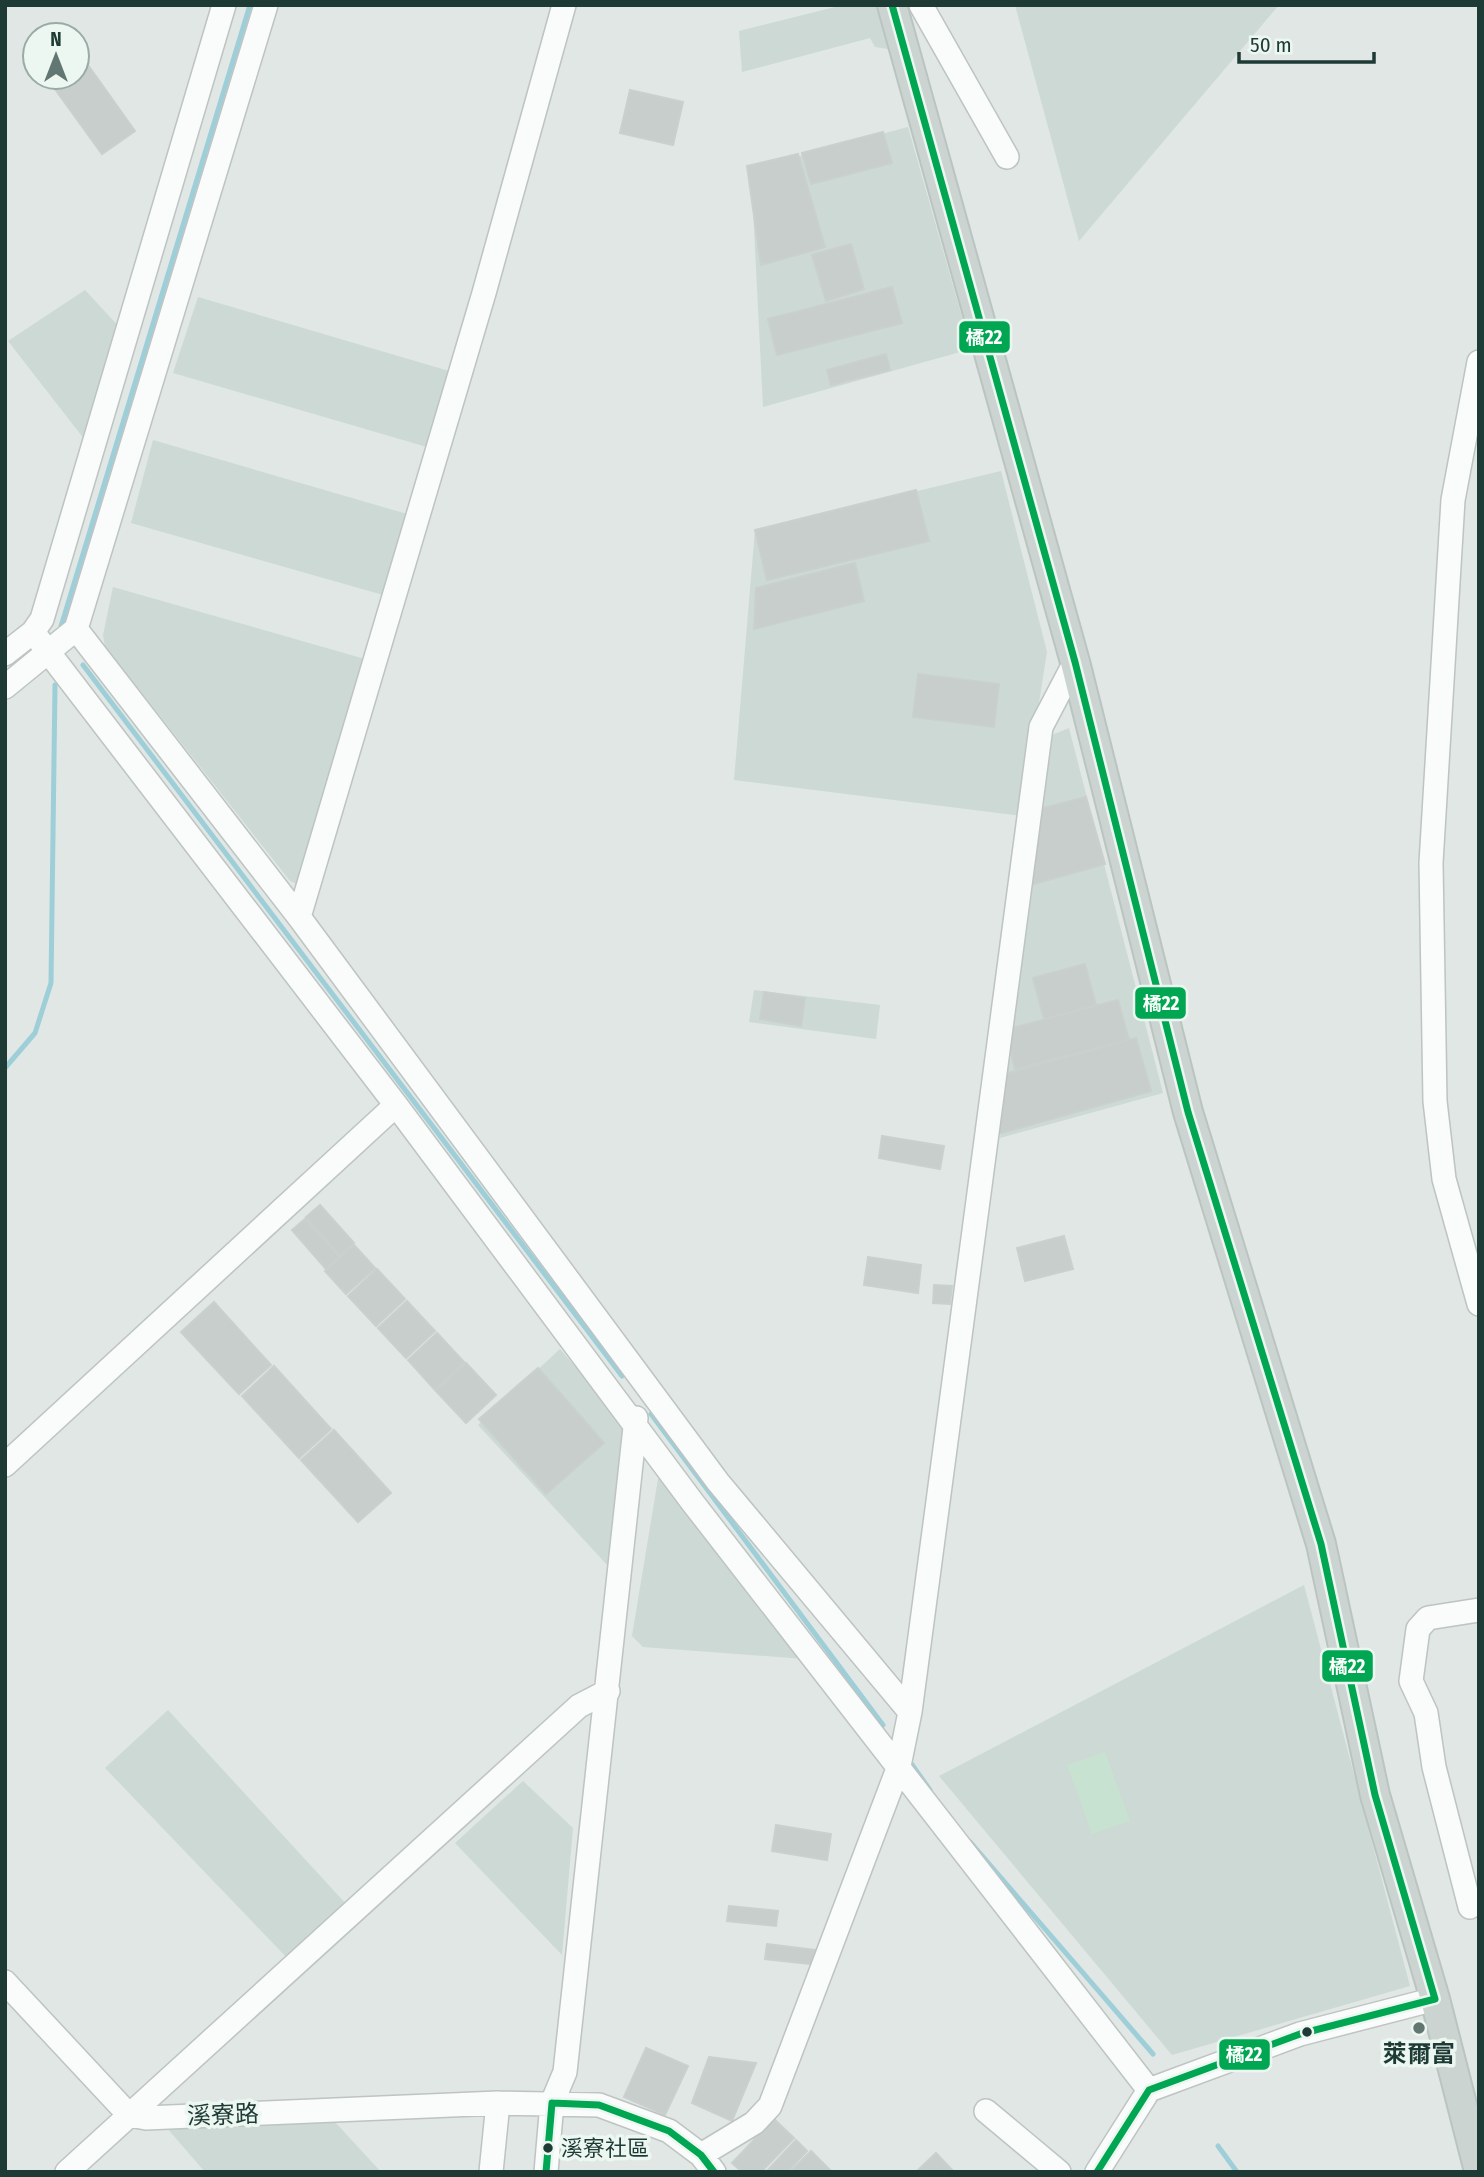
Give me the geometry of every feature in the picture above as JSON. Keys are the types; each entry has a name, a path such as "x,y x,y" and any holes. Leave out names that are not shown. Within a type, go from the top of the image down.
{"main road":[{"path":"892,5 1075,662 1188,1112 1321,1544 1376,1795 1435,1999 1479,2171"}],"street":[{"path":"5,654 33,632 42,618 224,5"},
{"path":"5,687 76,629 266,5"},
{"path":"299,917 484,293 564,5"},
{"path":"921,5 1007,157"},
{"path":"1479,362 1454,500 1432,863 1435,1101 1444,1179 1479,1304"},
{"path":"76,629 299,917 718,1482 910,1712"},
{"path":"33,632 396,1105 693,1503 900,1766 1149,2090"},
{"path":"708,2163 754,2123 769,2106 900,1766 910,1712 1041,727 1075,662"},
{"path":"5,1465 396,1105"},
{"path":"546,2172 552,2103 565,2072 641,1379"},
{"path":"1470,1907 1434,1767 1426,1713 1411,1681 1418,1629 1427,1618 1479,1610"},
{"path":"67,2172 579,1706 608,1691"},
{"path":"5,1982 128,2115"},
{"path":"1097,2172 1149,2090 1300,2034 1435,1999"},
{"path":"491,2172 498,2103"},
{"name":"溪寮路","path":"128,2115 146,2118 498,2103 599,2105 669,2130 708,2163"},
{"path":"986,2111 1059,2172"}],"shaded area":[{"path":"843,5 880,5 888,49 875,47 870,38 742,72 739,31"},
{"path":"1015,5 1279,5 1079,241"},
{"path":"908,127 971,349 763,407 751,169"},
{"path":"85,290 123,331 88,444 8,341"},
{"path":"198,297 449,371 427,447 173,373"},
{"path":"153,440 407,514 383,595 131,523"},
{"path":"1001,471 1047,652 1021,816 734,780 755,530"},
{"path":"113,587 365,659 302,886 290,881 105,646 103,635"},
{"path":"1069,728 1163,1093 1000,1138 1047,737"},
{"path":"754,990 880,1005 876,1039 749,1022"},
{"path":"560,1349 629,1429 609,1567 478,1425"},
{"path":"660,1467 805,1659 643,1647 632,1636"},
{"path":"1304,1585 1410,1986 1172,2055 939,1776"},
{"path":"168,1710 348,1906 290,1961 105,1768"},
{"path":"523,1781 573,1828 562,1955 455,1843"},
{"path":"335,2122 381,2172 205,2172 166,2127"}],"green space":[{"path":"1105,1752 1130,1821 1092,1834 1067,1765"}],"building":[{"path":"91,69 135,131 102,154 56,91 91,91"},
{"path":"630,90 683,102 673,145 620,133"},
{"path":"883,132 892,163 811,184 802,153"},
{"path":"798,154 825,247 761,265 747,166"},
{"path":"851,244 864,289 826,301 812,255"},
{"path":"892,287 902,323 777,355 768,319"},
{"path":"886,354 890,370 831,385 827,370"},
{"path":"916,490 929,541 767,580 755,530"},
{"path":"855,563 864,601 754,629 756,588"},
{"path":"918,674 999,684 994,727 913,717"},
{"path":"1086,797 1105,864 1027,886 1035,810"},
{"path":"1085,964 1096,1005 1044,1019 1033,978"},
{"path":"764,992 805,998 801,1026 760,1019"},
{"path":"1118,1000 1129,1040 1015,1069 1005,1030"},
{"path":"1136,1038 1151,1091 998,1134 1001,1075"},
{"path":"882,1136 944,1146 940,1169 879,1158"},
{"path":"320,1205 354,1243 340,1255 306,1217"},
{"path":"305,1219 339,1257 326,1269 292,1230"},
{"path":"1064,1236 1073,1269 1025,1281 1017,1248"},
{"path":"354,1245 375,1268 346,1294 325,1271"},
{"path":"868,1257 921,1265 918,1293 864,1285"},
{"path":"377,1269 405,1299 376,1326 348,1296"},
{"path":"934,1285 952,1286 950,1304 933,1303"},
{"path":"407,1301 435,1331 406,1358 378,1328"},
{"path":"214,1302 271,1365 239,1394 181,1332"},
{"path":"437,1333 464,1362 435,1390 408,1360"},
{"path":"466,1363 496,1395 466,1423 436,1391"},
{"path":"274,1366 331,1429 299,1458 242,1396"},
{"path":"538,1368 604,1443 546,1494 479,1419"},
{"path":"334,1430 391,1493 358,1522 301,1460"},
{"path":"776,1825 831,1834 827,1860 772,1851"},
{"path":"729,1906 778,1911 776,1926 727,1921"},
{"path":"767,1944 824,1951 819,1965 765,1959"},
{"path":"646,2048 688,2066 665,2115 624,2097"},
{"path":"709,2057 756,2063 732,2121 692,2103"},
{"path":"774,2119 794,2138 761,2172 742,2172 732,2163"},
{"path":"796,2140 807,2151 787,2172 766,2172"},
{"path":"811,2151 832,2172 790,2172"},
{"path":"936,2153 954,2172 916,2172"}],"waterway":[{"path":"59,633 250,5"},
{"path":"83,665 622,1376"},
{"path":"5,1068 35,1033 51,983 55,685"},
{"path":"651,1414 883,1725"},
{"path":"908,1759 930,1790"},
{"path":"970,1842 1153,2054"},
{"path":"1218,2146 1237,2172"}],"transit line":[{"name":"橘22","path":"892,5 1075,662 1188,1112 1321,1544 1375,1795 1435,1999"},
{"name":"橘22","path":"1097,2172 1149,2090 1300,2034 1435,1999"},
{"name":"橘22","path":"552,2103 599,2105 669,2131 701,2155 714,2172"},
{"name":"橘22","path":"546,2172 552,2103"}],"place":[{"name":"萊爾富","path":"1419,2028"},
{"name":"溪寮社區","path":"548,2148"}]}
